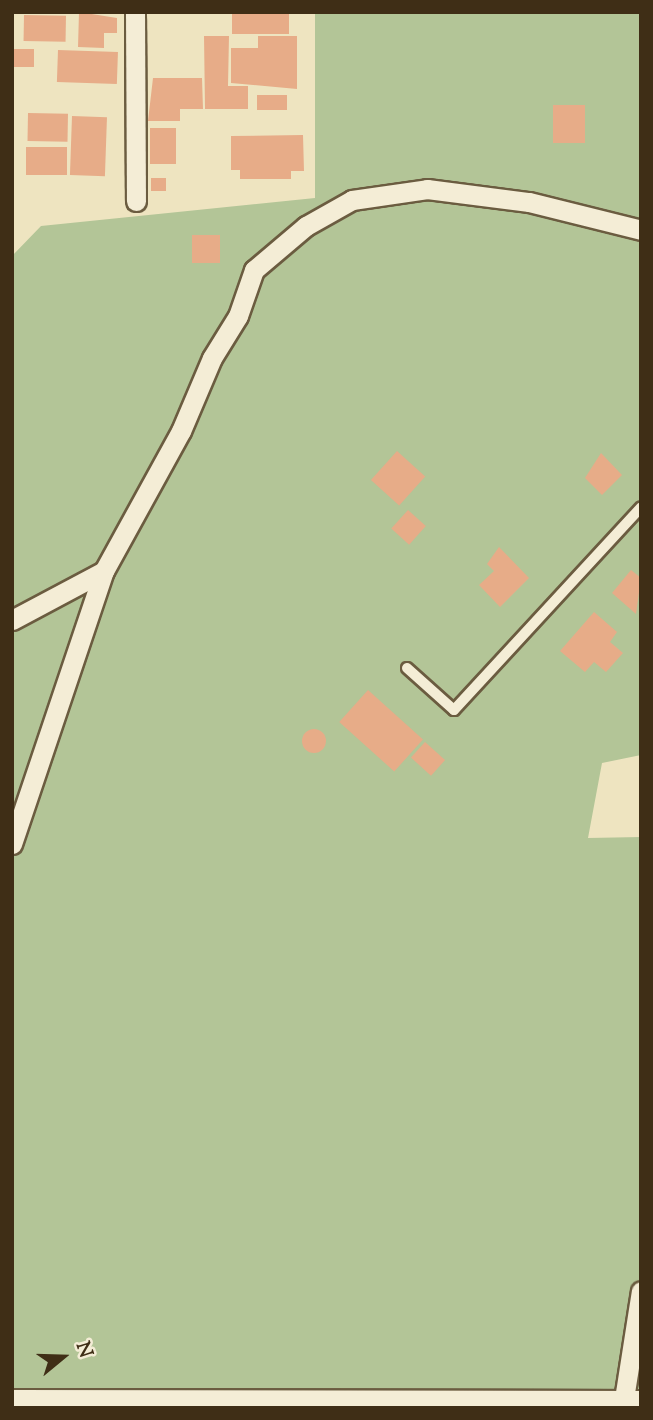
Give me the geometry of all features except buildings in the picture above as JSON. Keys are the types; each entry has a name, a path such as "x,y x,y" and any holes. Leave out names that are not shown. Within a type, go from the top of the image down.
{"street":[{"path":"135,12 136,201"},
{"path":"12,844 104,571 181,431 212,358 238,316 254,270 306,226 352,200 427,189 529,202 641,230"},
{"path":"12,620 104,571"},
{"path":"632,1399 641,1291"},
{"path":"12,1399 256,1404 632,1399"},
{"path":"592,1408 632,1399"}],"lane":[{"path":"407,668 454,710 641,506"}],"green space":[{"path":"315,12 641,12 641,755 602,763 588,838 641,837 641,1394 12,1392 12,256 41,226 315,198"}]}
